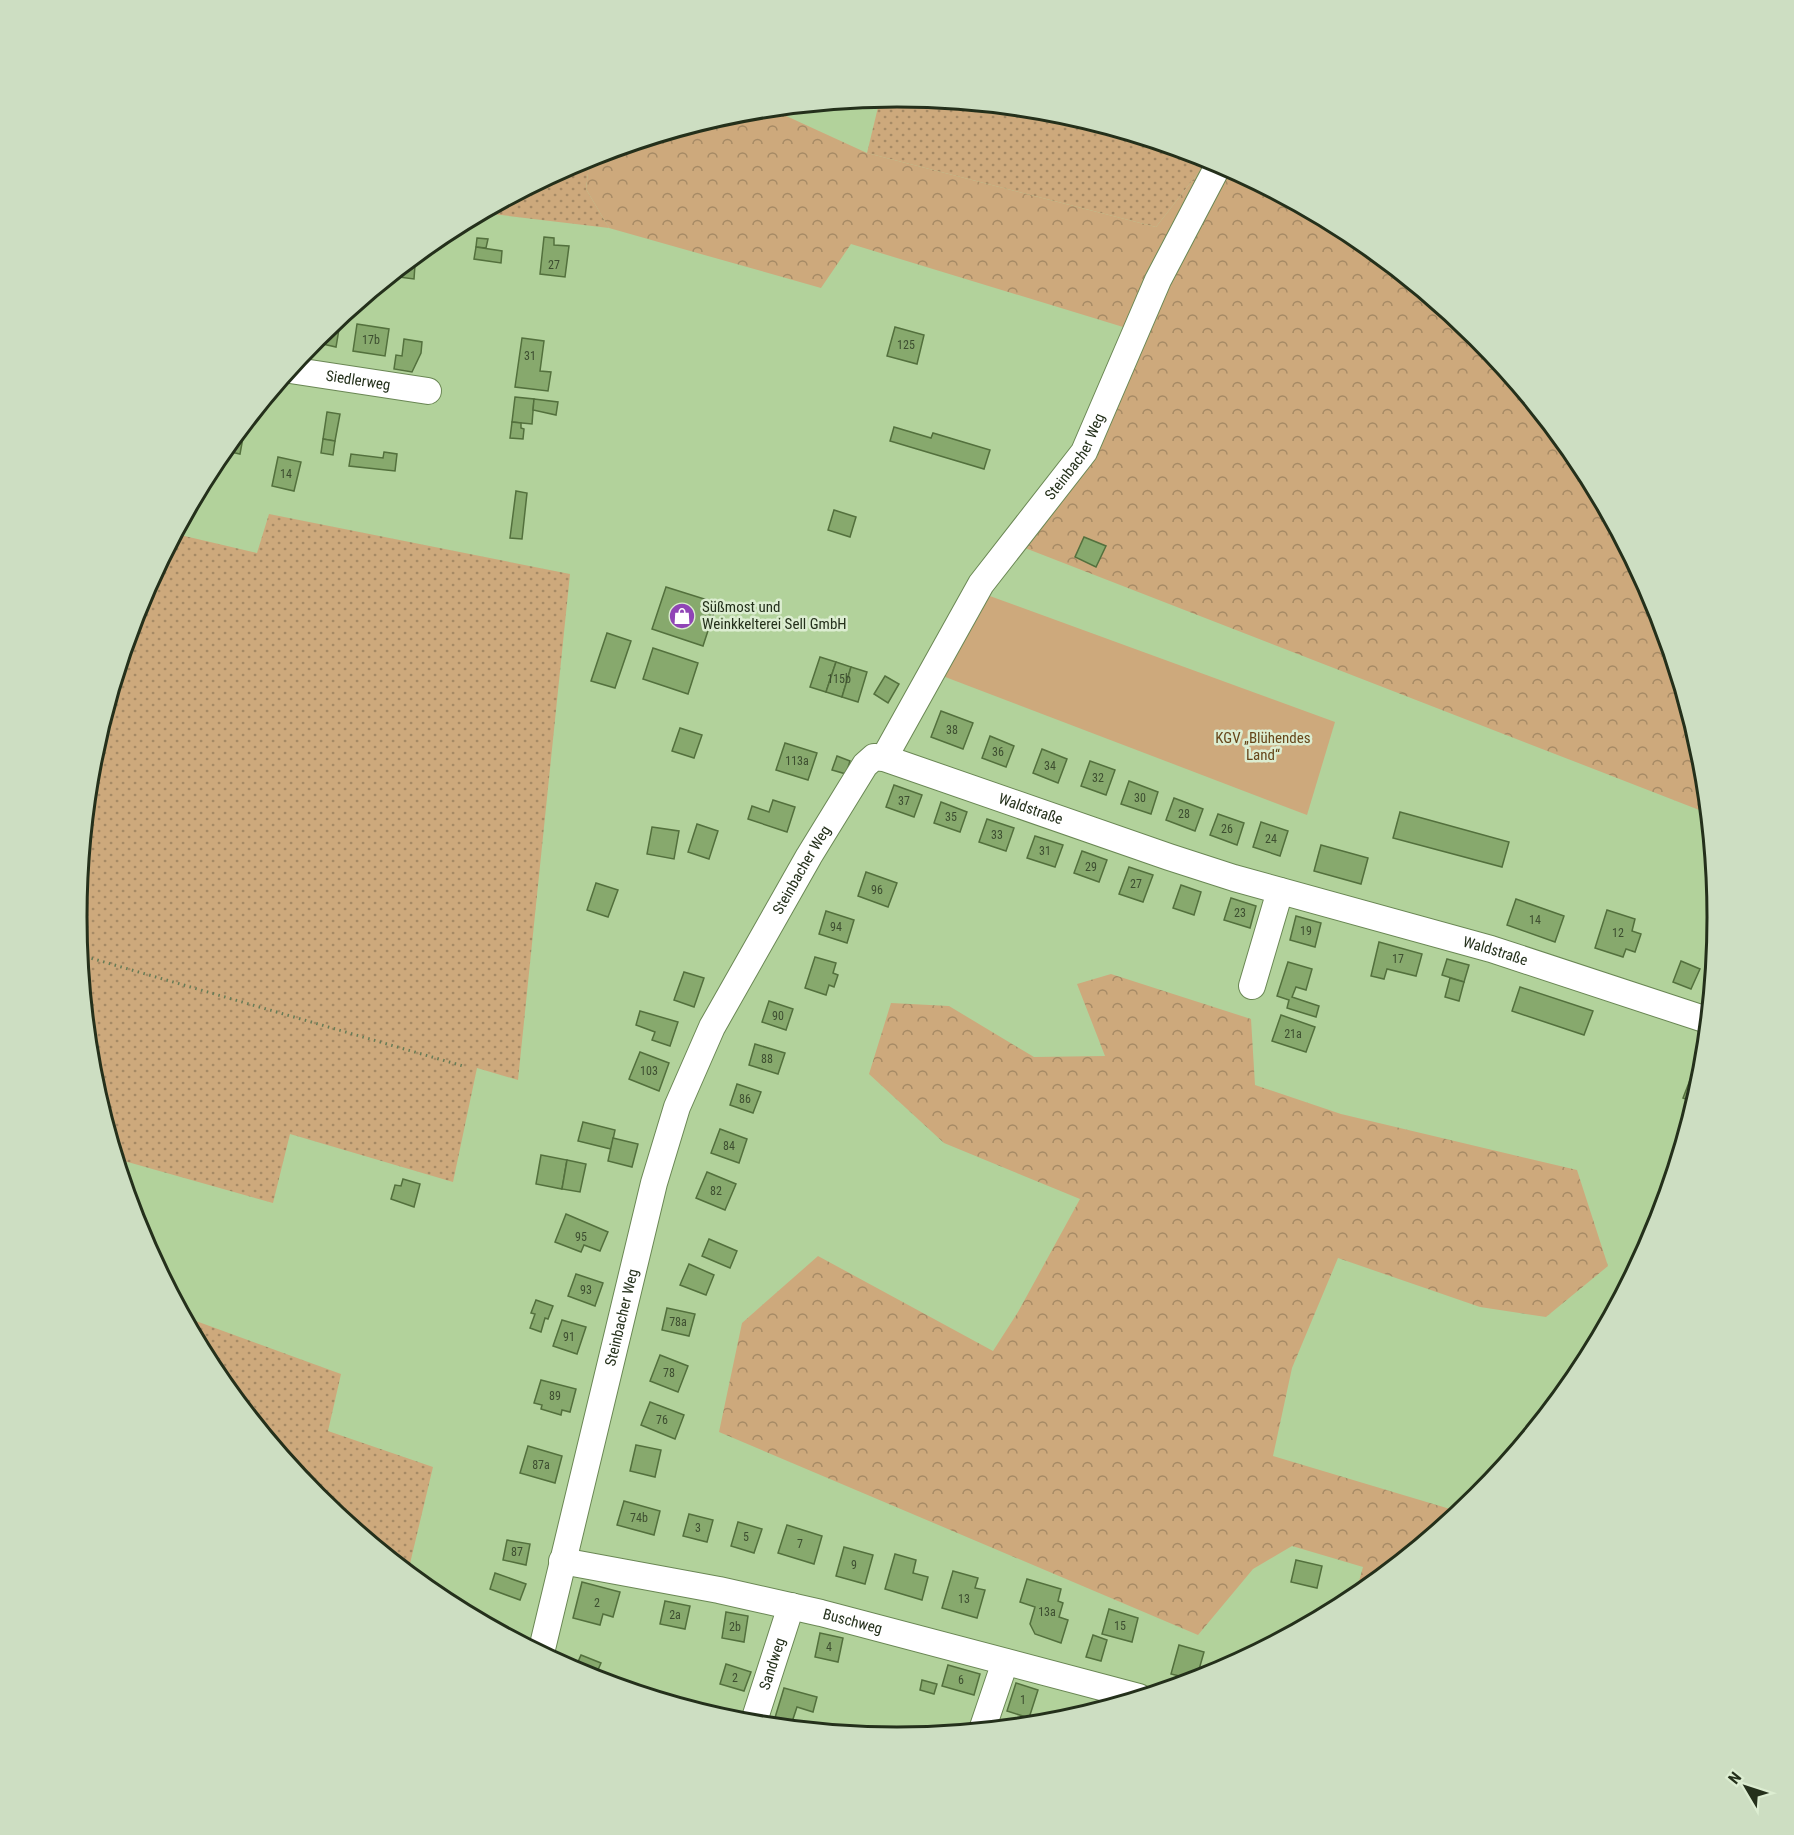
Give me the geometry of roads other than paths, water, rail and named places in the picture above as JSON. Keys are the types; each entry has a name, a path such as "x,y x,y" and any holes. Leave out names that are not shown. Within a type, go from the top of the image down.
{"street":[{"name":"Steinbacher Weg","path":"543,1646 654,1183 678,1107 712,1027 809,856 865,765 874,757 884,758 981,584 1084,452 1158,280 1215,172"},
{"name":"Siedlerweg","path":"299,371 428,391"},
{"name":"Waldstraße","path":"884,758 1169,857 1280,891 1502,952 1700,1018"},
{"path":"1252,986 1280,891"},
{"name":"Buschweg","path":"562,1561 719,1590 791,1606 1127,1694"},
{"name":"Sandweg","path":"756,1715 791,1606"},
{"path":"984,1723 1005,1662"}],"place":[{"name":"Süßmost und Weinkkelterei Sell GmbH","path":"682,616"}],"park label":[{"name":"KGV „Blühendes Land“","path":"1263,746"}]}
